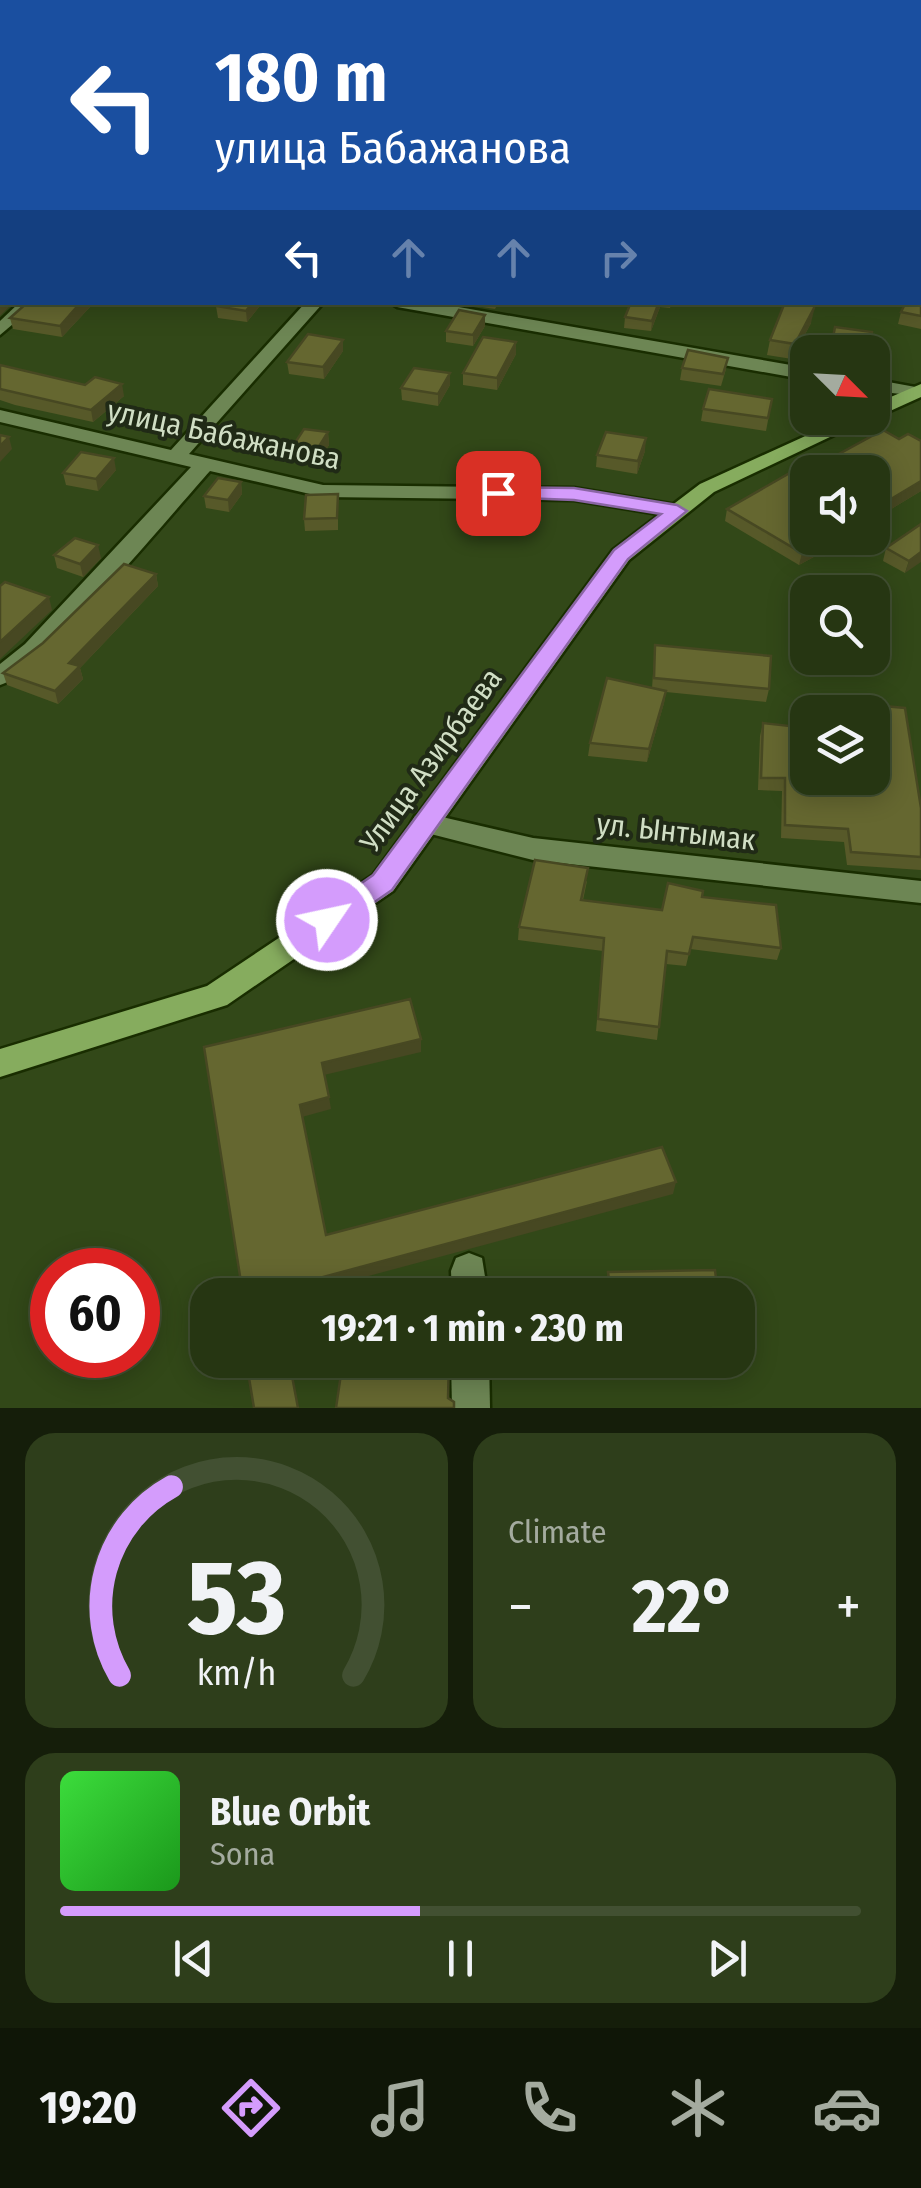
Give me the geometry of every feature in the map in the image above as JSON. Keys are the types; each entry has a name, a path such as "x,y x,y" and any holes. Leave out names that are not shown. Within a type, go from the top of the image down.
{"main road":[{"path":"890,404 918,391"},
{"name":"Улица Азирбаева","path":"0,1063 216,996 382,882 621,554 707,488 823,435"}],"street":[{"path":"0,330 28,305"},
{"path":"175,457 313,305"},
{"path":"414,305 790,371"},
{"path":"890,387 918,391"},
{"name":"улица Бабажанова","path":"0,416 323,491 574,494 677,511"},
{"path":"0,677 33,650 205,464"},
{"name":"ул. Ынтымак","path":"425,824 533,849 921,892"},
{"path":"470,1378 471,1408"}],"building":[{"path":"25,305 78,305 60,326 10,318"},
{"path":"217,305 251,305 246,311"},
{"path":"630,305 658,305 652,321 625,317"},
{"path":"784,305 814,305 800,335 790,335 790,343 770,340"},
{"path":"904,305 921,305 921,316 901,312"},
{"path":"459,310 485,315 473,335 446,331"},
{"path":"835,327 872,332 872,335 833,335"},
{"path":"308,334 343,340 323,367 287,362"},
{"path":"483,337 516,342 497,378 463,373"},
{"path":"688,350 728,358 723,374 682,368"},
{"path":"0,365 85,385 95,377 122,384 91,410 0,389"},
{"path":"414,368 450,373 438,394 401,388"},
{"path":"709,389 772,399 768,418 703,409"},
{"path":"304,429 328,432 315,453 291,449"},
{"path":"606,432 646,438 638,461 597,455"},
{"path":"890,434 899,439 908,434 921,441 921,481 890,500 890,455 837,455 874,435"},
{"path":"81,452 114,458 96,479 63,473"},
{"path":"790,473 790,546 727,509"},
{"path":"218,478 241,482 228,500 204,496"},
{"path":"338,494 337,518 304,519 306,495"},
{"path":"921,524 921,552 909,561 890,550 890,545"},
{"path":"75,538 98,545 80,564 54,555"},
{"path":"124,564 156,574 69,663 80,666 55,691 3,673 43,643"},
{"path":"5,582 49,597 0,642 0,586"},
{"path":"655,645 771,656 769,689 654,678"},
{"path":"607,678 666,691 649,749 590,743"},
{"path":"890,707 905,708 921,808 921,857 851,852 848,829 785,825 785,778 761,778 763,723 790,726 790,795 890,795"},
{"path":"535,860 588,868 581,900 662,910 668,883 703,891 702,897 776,905 781,948 693,937 689,954 667,951 659,1027 598,1019 604,938 519,927"},
{"path":"410,999 421,1039 322,1063 329,1097 300,1105 326,1235 662,1147 676,1182 320,1278 240,1278 204,1047"},
{"path":"715,1270 716,1278 609,1278 608,1272"},
{"path":"249,1378 292,1378 298,1408 254,1408"},
{"path":"340,1378 449,1378 448,1398 454,1402 454,1408 336,1408"}],"route":[{"path":"327,920 382,882 621,554 677,511 574,494 498,493"}]}
